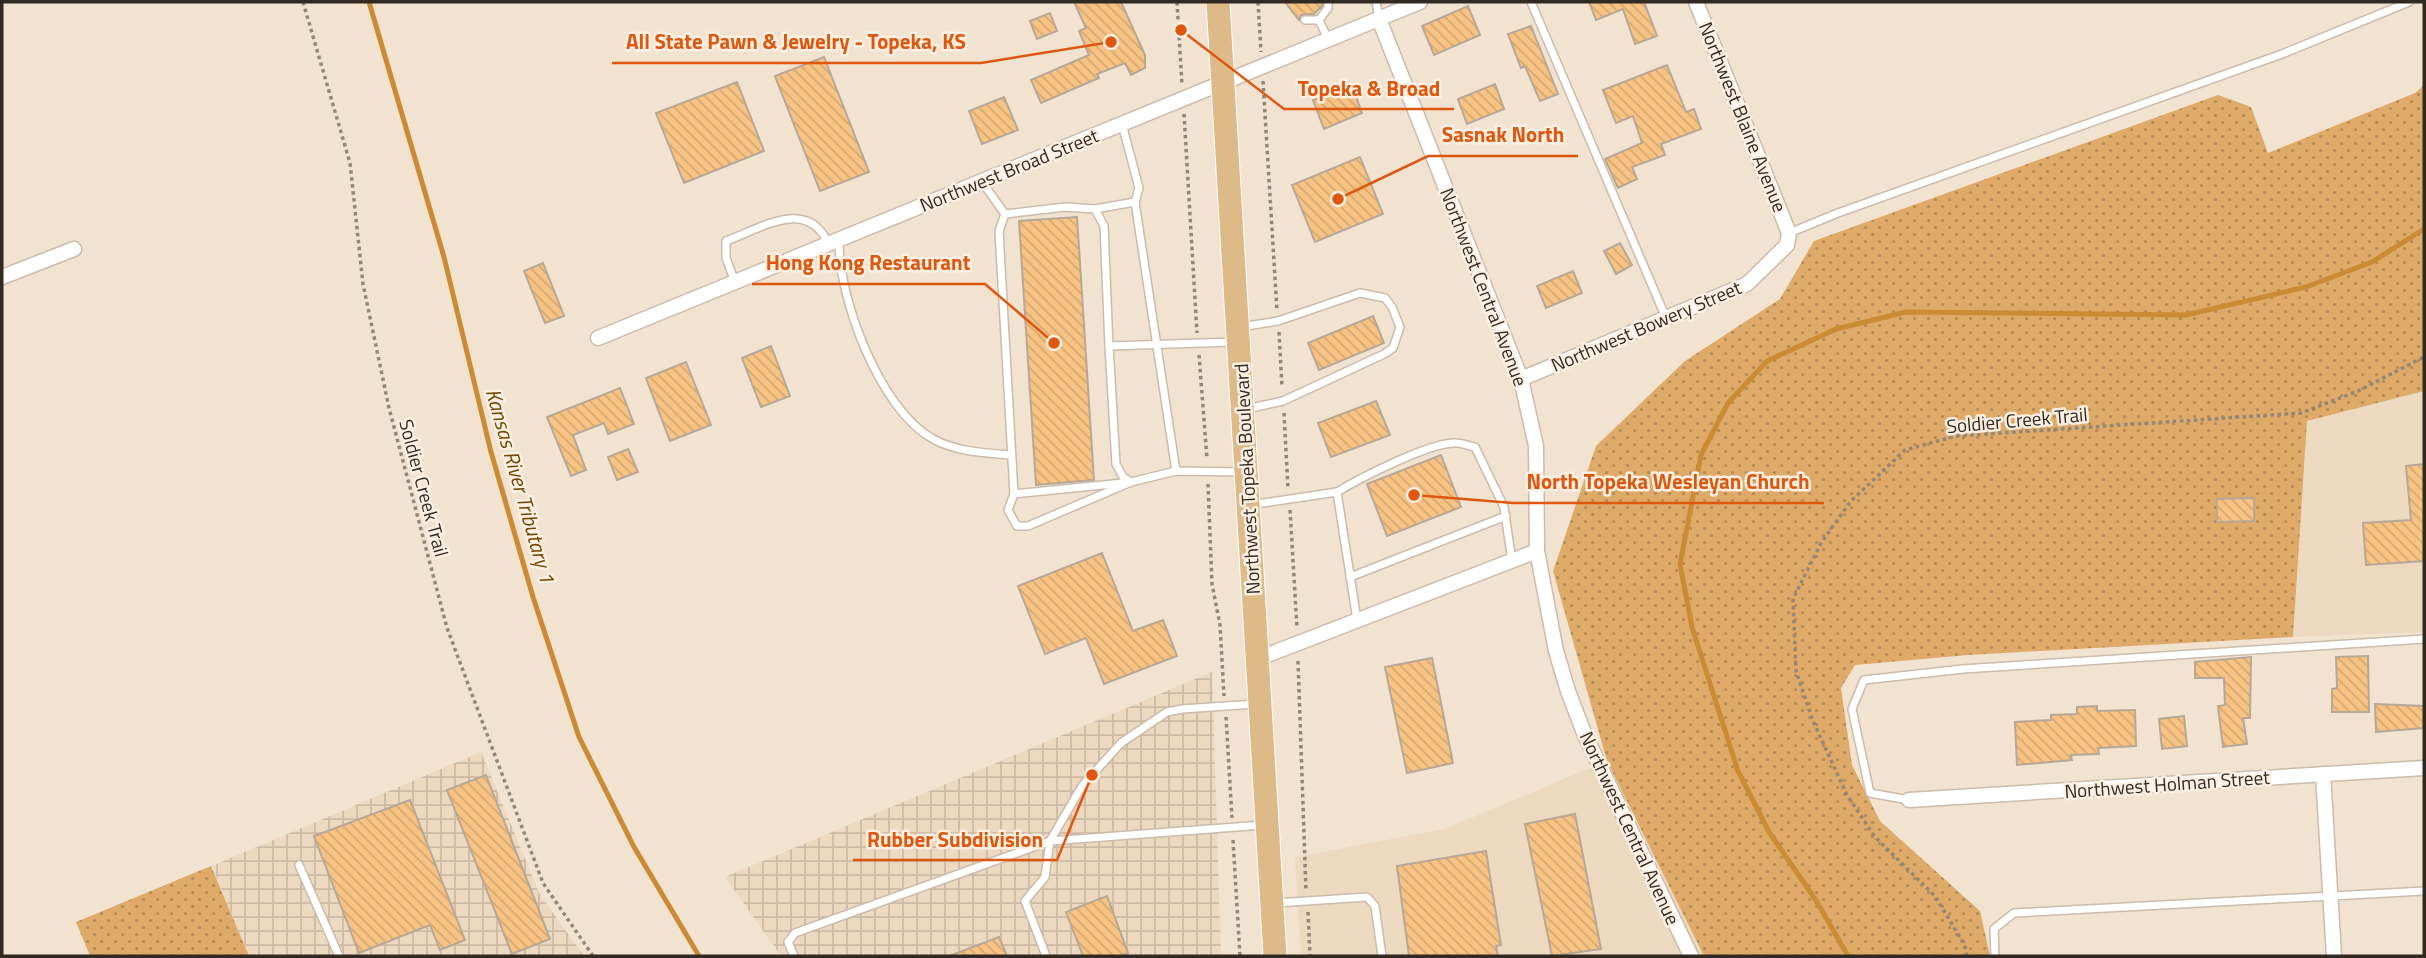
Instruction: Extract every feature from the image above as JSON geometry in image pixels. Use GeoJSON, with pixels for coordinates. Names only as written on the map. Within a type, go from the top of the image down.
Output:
{"type":"FeatureCollection","features":[{"type":"Feature","properties":{"kind":"main road","name":"Northwest Topeka Boulevard"},"geometry":{"type":"LineString","coordinates":[[1218,2],[1275,956]]}},
{"type":"Feature","properties":{"kind":"street","name":"Northwest Broad Street"},"geometry":{"type":"LineString","coordinates":[[598,338],[1420,2]]}},
{"type":"Feature","properties":{"kind":"street","name":"Northwest Blaine Avenue"},"geometry":{"type":"LineString","coordinates":[[1696,2],[1789,233]]}},
{"type":"Feature","properties":{"kind":"street","name":"Northwest Central Avenue"},"geometry":{"type":"LineString","coordinates":[[1379,19],[1521,379],[1536,446],[1537,551],[1556,651],[1568,691],[1584,733],[1689,955]]}},
{"type":"Feature","properties":{"kind":"street","name":"Northwest Bowery Street"},"geometry":{"type":"LineString","coordinates":[[1521,379],[1747,284],[1787,245],[1789,233]]}},
{"type":"Feature","properties":{"kind":"street"},"geometry":{"type":"LineString","coordinates":[[2,277],[74,249]]}},
{"type":"Feature","properties":{"kind":"street"},"geometry":{"type":"LineString","coordinates":[[1257,659],[1537,551]]}},
{"type":"Feature","properties":{"kind":"street","name":"Northwest Holman Street"},"geometry":{"type":"LineString","coordinates":[[1909,800],[2424,768]]}},
{"type":"Feature","properties":{"kind":"street"},"geometry":{"type":"LineString","coordinates":[[2323,774],[2334,956]]}},
{"type":"Feature","properties":{"kind":"lane"},"geometry":{"type":"LineString","coordinates":[[1305,20],[1317,17],[1328,8],[1328,2]]}},
{"type":"Feature","properties":{"kind":"lane"},"geometry":{"type":"LineString","coordinates":[[1376,2],[1379,19]]}},
{"type":"Feature","properties":{"kind":"lane"},"geometry":{"type":"LineString","coordinates":[[1531,2],[1572,104],[1666,318]]}},
{"type":"Feature","properties":{"kind":"lane"},"geometry":{"type":"LineString","coordinates":[[1789,233],[1851,208],[2283,54],[2409,2]]}},
{"type":"Feature","properties":{"kind":"lane"},"geometry":{"type":"LineString","coordinates":[[1317,17],[1328,39]]}},
{"type":"Feature","properties":{"kind":"lane"},"geometry":{"type":"LineString","coordinates":[[1122,124],[1139,188],[1135,202],[1176,471]]}},
{"type":"Feature","properties":{"kind":"lane"},"geometry":{"type":"LineString","coordinates":[[982,181],[1004,214]]}},
{"type":"Feature","properties":{"kind":"lane"},"geometry":{"type":"LineString","coordinates":[[1004,214],[1065,206],[1095,209],[1135,202]]}},
{"type":"Feature","properties":{"kind":"lane"},"geometry":{"type":"LineString","coordinates":[[1095,209],[1104,226],[1116,464],[1124,477],[1131,482]]}},
{"type":"Feature","properties":{"kind":"lane"},"geometry":{"type":"LineString","coordinates":[[1004,214],[999,230],[1014,494],[1008,510],[1011,518],[1017,526],[1028,526],[1131,482]]}},
{"type":"Feature","properties":{"kind":"lane"},"geometry":{"type":"LineString","coordinates":[[735,282],[726,258],[726,241],[788,218],[806,218],[834,242],[857,325],[877,371],[903,411],[931,438],[949,446],[1012,455]]}},
{"type":"Feature","properties":{"kind":"lane"},"geometry":{"type":"LineString","coordinates":[[1109,346],[1238,335],[1342,297],[1374,294],[1385,298],[1392,307],[1400,327],[1393,348],[1384,355],[1283,401],[1243,410]]}},
{"type":"Feature","properties":{"kind":"lane"},"geometry":{"type":"LineString","coordinates":[[1248,505],[1336,492],[1368,476],[1454,443],[1475,447],[1491,476],[1506,516],[1512,561]]}},
{"type":"Feature","properties":{"kind":"lane"},"geometry":{"type":"LineString","coordinates":[[1014,494],[1131,482],[1176,471],[1246,472]]}},
{"type":"Feature","properties":{"kind":"lane"},"geometry":{"type":"LineString","coordinates":[[1336,492],[1357,620]]}},
{"type":"Feature","properties":{"kind":"lane"},"geometry":{"type":"LineString","coordinates":[[1350,577],[1506,516]]}},
{"type":"Feature","properties":{"kind":"lane"},"geometry":{"type":"LineString","coordinates":[[1909,800],[1870,793],[1852,709],[1864,680],[1963,669],[2424,639]]}},
{"type":"Feature","properties":{"kind":"lane"},"geometry":{"type":"LineString","coordinates":[[1046,956],[1025,901],[1045,877],[1050,841],[1082,786],[1121,743],[1149,722],[1182,709],[1260,704]]}},
{"type":"Feature","properties":{"kind":"lane"},"geometry":{"type":"LineString","coordinates":[[794,956],[788,942],[795,933],[1050,841],[1267,825]]}},
{"type":"Feature","properties":{"kind":"lane"},"geometry":{"type":"LineString","coordinates":[[299,865],[339,956]]}},
{"type":"Feature","properties":{"kind":"lane"},"geometry":{"type":"LineString","coordinates":[[1995,956],[1994,929],[2014,913],[2424,891]]}},
{"type":"Feature","properties":{"kind":"lane"},"geometry":{"type":"LineString","coordinates":[[1272,903],[1367,897],[1375,906],[1382,956]]}},
{"type":"Feature","properties":{"kind":"path","name":"Soldier Creek Trail"},"geometry":{"type":"LineString","coordinates":[[303,2],[350,163],[363,284],[386,396],[447,628],[543,883],[593,956]]}},
{"type":"Feature","properties":{"kind":"path"},"geometry":{"type":"LineString","coordinates":[[1258,2],[1298,643],[1310,956]]}},
{"type":"Feature","properties":{"kind":"path","name":"Soldier Creek Trail"},"geometry":{"type":"LineString","coordinates":[[1967,956],[1964,944],[1935,896],[1875,836],[1847,795],[1813,721],[1796,671],[1793,599],[1821,542],[1851,501],[1905,450],[1956,436],[2301,413],[2358,391],[2424,357]]}},
{"type":"Feature","properties":{"kind":"shaded area"},"geometry":{"type":"Polygon","coordinates":[[[2424,85],[2424,391],[2307,421],[2293,637],[1968,655],[1855,665],[1841,688],[1852,765],[1880,821],[1980,911],[1990,956],[1704,956],[1607,761],[1553,571],[1596,446],[1685,361],[1780,299],[1814,241],[2218,95],[2251,107],[2268,153],[2415,93],[2424,85]]]}},
{"type":"Feature","properties":{"kind":"shaded area"},"geometry":{"type":"Polygon","coordinates":[[[2424,391],[2424,632],[2293,637],[2307,421],[2424,391]]]}},
{"type":"Feature","properties":{"kind":"shaded area"},"geometry":{"type":"Polygon","coordinates":[[[1212,672],[1221,956],[781,956],[725,877],[1212,672]]]}},
{"type":"Feature","properties":{"kind":"shaded area"},"geometry":{"type":"Polygon","coordinates":[[[481,752],[540,895],[584,956],[249,956],[212,866],[481,752]]]}},
{"type":"Feature","properties":{"kind":"shaded area"},"geometry":{"type":"Polygon","coordinates":[[[1607,761],[1704,956],[1301,956],[1295,857],[1445,829],[1607,761]]]}},
{"type":"Feature","properties":{"kind":"shaded area"},"geometry":{"type":"Polygon","coordinates":[[[211,866],[249,956],[90,956],[76,922],[211,866]]]}},
{"type":"Feature","properties":{"kind":"building"},"geometry":{"type":"Polygon","coordinates":[[[1074,2],[1121,2],[1145,55],[1145,68],[1131,75],[1125,63],[1097,74],[1099,78],[1041,103],[1031,80],[1089,55],[1079,31],[1086,28],[1074,2]]]}},
{"type":"Feature","properties":{"kind":"building"},"geometry":{"type":"Polygon","coordinates":[[[1285,2],[1322,2],[1322,6],[1314,14],[1301,15],[1299,20],[1285,2]]]}},
{"type":"Feature","properties":{"kind":"building"},"geometry":{"type":"Polygon","coordinates":[[[1589,2],[1644,2],[1657,36],[1635,44],[1623,9],[1596,20],[1589,2]]]}},
{"type":"Feature","properties":{"kind":"building"},"geometry":{"type":"Polygon","coordinates":[[[1468,6],[1480,35],[1434,55],[1422,26],[1468,6]]]}},
{"type":"Feature","properties":{"kind":"building"},"geometry":{"type":"Polygon","coordinates":[[[1050,13],[1057,31],[1037,39],[1030,21],[1050,13]]]}},
{"type":"Feature","properties":{"kind":"building"},"geometry":{"type":"Polygon","coordinates":[[[1531,26],[1558,94],[1540,101],[1525,66],[1521,68],[1508,34],[1531,26]]]}},
{"type":"Feature","properties":{"kind":"building"},"geometry":{"type":"Polygon","coordinates":[[[824,57],[869,172],[820,191],[775,76],[824,57]]]}},
{"type":"Feature","properties":{"kind":"building"},"geometry":{"type":"Polygon","coordinates":[[[1667,65],[1686,112],[1694,109],[1701,129],[1661,144],[1665,155],[1632,167],[1637,179],[1618,188],[1605,159],[1642,143],[1633,116],[1616,123],[1603,90],[1667,65]]]}},
{"type":"Feature","properties":{"kind":"building"},"geometry":{"type":"Polygon","coordinates":[[[737,82],[764,151],[684,183],[656,113],[737,82]]]}},
{"type":"Feature","properties":{"kind":"building"},"geometry":{"type":"Polygon","coordinates":[[[1495,84],[1504,109],[1467,124],[1458,99],[1495,84]]]}},
{"type":"Feature","properties":{"kind":"building"},"geometry":{"type":"Polygon","coordinates":[[[1352,86],[1362,113],[1324,129],[1313,100],[1352,86]]]}},
{"type":"Feature","properties":{"kind":"building"},"geometry":{"type":"Polygon","coordinates":[[[1004,97],[1018,130],[982,144],[969,111],[1004,97]]]}},
{"type":"Feature","properties":{"kind":"building"},"geometry":{"type":"Polygon","coordinates":[[[1360,157],[1383,214],[1315,242],[1292,185],[1360,157]]]}},
{"type":"Feature","properties":{"kind":"building"},"geometry":{"type":"Polygon","coordinates":[[[1077,217],[1094,480],[1036,485],[1019,221],[1077,217]]]}},
{"type":"Feature","properties":{"kind":"building"},"geometry":{"type":"Polygon","coordinates":[[[1620,243],[1632,265],[1616,274],[1604,251],[1620,243]]]}},
{"type":"Feature","properties":{"kind":"building"},"geometry":{"type":"Polygon","coordinates":[[[543,263],[564,316],[545,323],[524,271],[543,263]]]}},
{"type":"Feature","properties":{"kind":"building"},"geometry":{"type":"Polygon","coordinates":[[[1573,271],[1582,293],[1546,308],[1537,286],[1573,271]]]}},
{"type":"Feature","properties":{"kind":"building"},"geometry":{"type":"Polygon","coordinates":[[[1373,316],[1384,343],[1319,370],[1308,343],[1373,316]]]}},
{"type":"Feature","properties":{"kind":"building"},"geometry":{"type":"Polygon","coordinates":[[[771,346],[790,396],[761,407],[742,358],[771,346]]]}},
{"type":"Feature","properties":{"kind":"building"},"geometry":{"type":"Polygon","coordinates":[[[686,362],[711,425],[670,441],[646,378],[686,362]]]}},
{"type":"Feature","properties":{"kind":"building"},"geometry":{"type":"Polygon","coordinates":[[[620,388],[634,424],[608,434],[604,423],[573,435],[586,470],[571,476],[547,417],[620,388]]]}},
{"type":"Feature","properties":{"kind":"building"},"geometry":{"type":"Polygon","coordinates":[[[1376,401],[1390,435],[1331,457],[1318,423],[1376,401]]]}},
{"type":"Feature","properties":{"kind":"building"},"geometry":{"type":"Polygon","coordinates":[[[628,449],[638,472],[617,480],[608,457],[628,449]]]}},
{"type":"Feature","properties":{"kind":"building"},"geometry":{"type":"Polygon","coordinates":[[[1441,455],[1461,507],[1387,536],[1367,484],[1441,455]]]}},
{"type":"Feature","properties":{"kind":"building"},"geometry":{"type":"Polygon","coordinates":[[[2424,464],[2424,561],[2366,565],[2363,523],[2411,520],[2406,466],[2424,464]]]}},
{"type":"Feature","properties":{"kind":"building"},"geometry":{"type":"Polygon","coordinates":[[[2254,498],[2254,521],[2217,522],[2217,499],[2254,498]]]}},
{"type":"Feature","properties":{"kind":"building"},"geometry":{"type":"Polygon","coordinates":[[[1102,553],[1133,631],[1163,620],[1177,656],[1104,684],[1086,638],[1045,654],[1018,586],[1102,553]]]}},
{"type":"Feature","properties":{"kind":"building"},"geometry":{"type":"Polygon","coordinates":[[[2368,656],[2369,712],[2332,712],[2332,689],[2337,688],[2336,657],[2368,656]]]}},
{"type":"Feature","properties":{"kind":"building"},"geometry":{"type":"Polygon","coordinates":[[[2251,657],[2250,718],[2243,718],[2247,744],[2223,747],[2218,706],[2225,705],[2224,678],[2195,678],[2195,662],[2251,657]]]}},
{"type":"Feature","properties":{"kind":"building"},"geometry":{"type":"Polygon","coordinates":[[[1432,658],[1453,763],[1407,773],[1385,667],[1432,658]]]}},
{"type":"Feature","properties":{"kind":"building"},"geometry":{"type":"Polygon","coordinates":[[[2375,704],[2424,706],[2424,728],[2376,732],[2375,704]]]}},
{"type":"Feature","properties":{"kind":"building"},"geometry":{"type":"Polygon","coordinates":[[[2097,706],[2097,711],[2135,710],[2136,746],[2098,748],[2099,754],[2071,755],[2072,760],[2017,765],[2015,722],[2051,720],[2051,715],[2077,714],[2077,707],[2097,706]]]}},
{"type":"Feature","properties":{"kind":"building"},"geometry":{"type":"Polygon","coordinates":[[[2184,716],[2187,746],[2162,749],[2159,719],[2184,716]]]}},
{"type":"Feature","properties":{"kind":"building"},"geometry":{"type":"Polygon","coordinates":[[[486,775],[550,939],[512,954],[447,790],[486,775]]]}},
{"type":"Feature","properties":{"kind":"building"},"geometry":{"type":"Polygon","coordinates":[[[410,800],[465,940],[440,950],[430,925],[359,953],[314,836],[410,800]]]}},
{"type":"Feature","properties":{"kind":"building"},"geometry":{"type":"Polygon","coordinates":[[[1575,814],[1601,949],[1552,956],[1525,824],[1575,814]]]}},
{"type":"Feature","properties":{"kind":"building"},"geometry":{"type":"Polygon","coordinates":[[[1486,851],[1501,945],[1496,946],[1498,956],[1409,956],[1397,866],[1486,851]]]}},
{"type":"Feature","properties":{"kind":"building"},"geometry":{"type":"Polygon","coordinates":[[[1107,896],[1128,953],[1120,956],[1083,956],[1066,912],[1107,896]]]}},
{"type":"Feature","properties":{"kind":"building"},"geometry":{"type":"Polygon","coordinates":[[[999,937],[1007,956],[952,956],[952,955],[999,937]]]}},
{"type":"Feature","properties":{"kind":"waterway","name":"Kansas River Tributary 1"},"geometry":{"type":"LineString","coordinates":[[369,2],[444,257],[491,452],[533,597],[579,737],[634,847],[699,956]]}},
{"type":"Feature","properties":{"kind":"waterway"},"geometry":{"type":"LineString","coordinates":[[1848,956],[1817,902],[1769,832],[1738,771],[1692,627],[1680,564],[1701,455],[1728,403],[1767,361],[1836,329],[1906,312],[2186,315],[2306,287],[2372,262],[2424,229]]}},
{"type":"Feature","properties":{"kind":"place","name":"Topeka & Broad"},"geometry":{"type":"Point","coordinates":[1181,30]}},
{"type":"Feature","properties":{"kind":"place","name":"All State Pawn & Jewelry - Topeka, KS"},"geometry":{"type":"Point","coordinates":[1111,42]}},
{"type":"Feature","properties":{"kind":"place","name":"Sasnak North"},"geometry":{"type":"Point","coordinates":[1338,199]}},
{"type":"Feature","properties":{"kind":"place","name":"Hong Kong Restaurant"},"geometry":{"type":"Point","coordinates":[1054,343]}},
{"type":"Feature","properties":{"kind":"place","name":"North Topeka Wesleyan Church"},"geometry":{"type":"Point","coordinates":[1414,495]}},
{"type":"Feature","properties":{"kind":"place","name":"Rubber Subdivision"},"geometry":{"type":"Point","coordinates":[1092,775]}}]}
